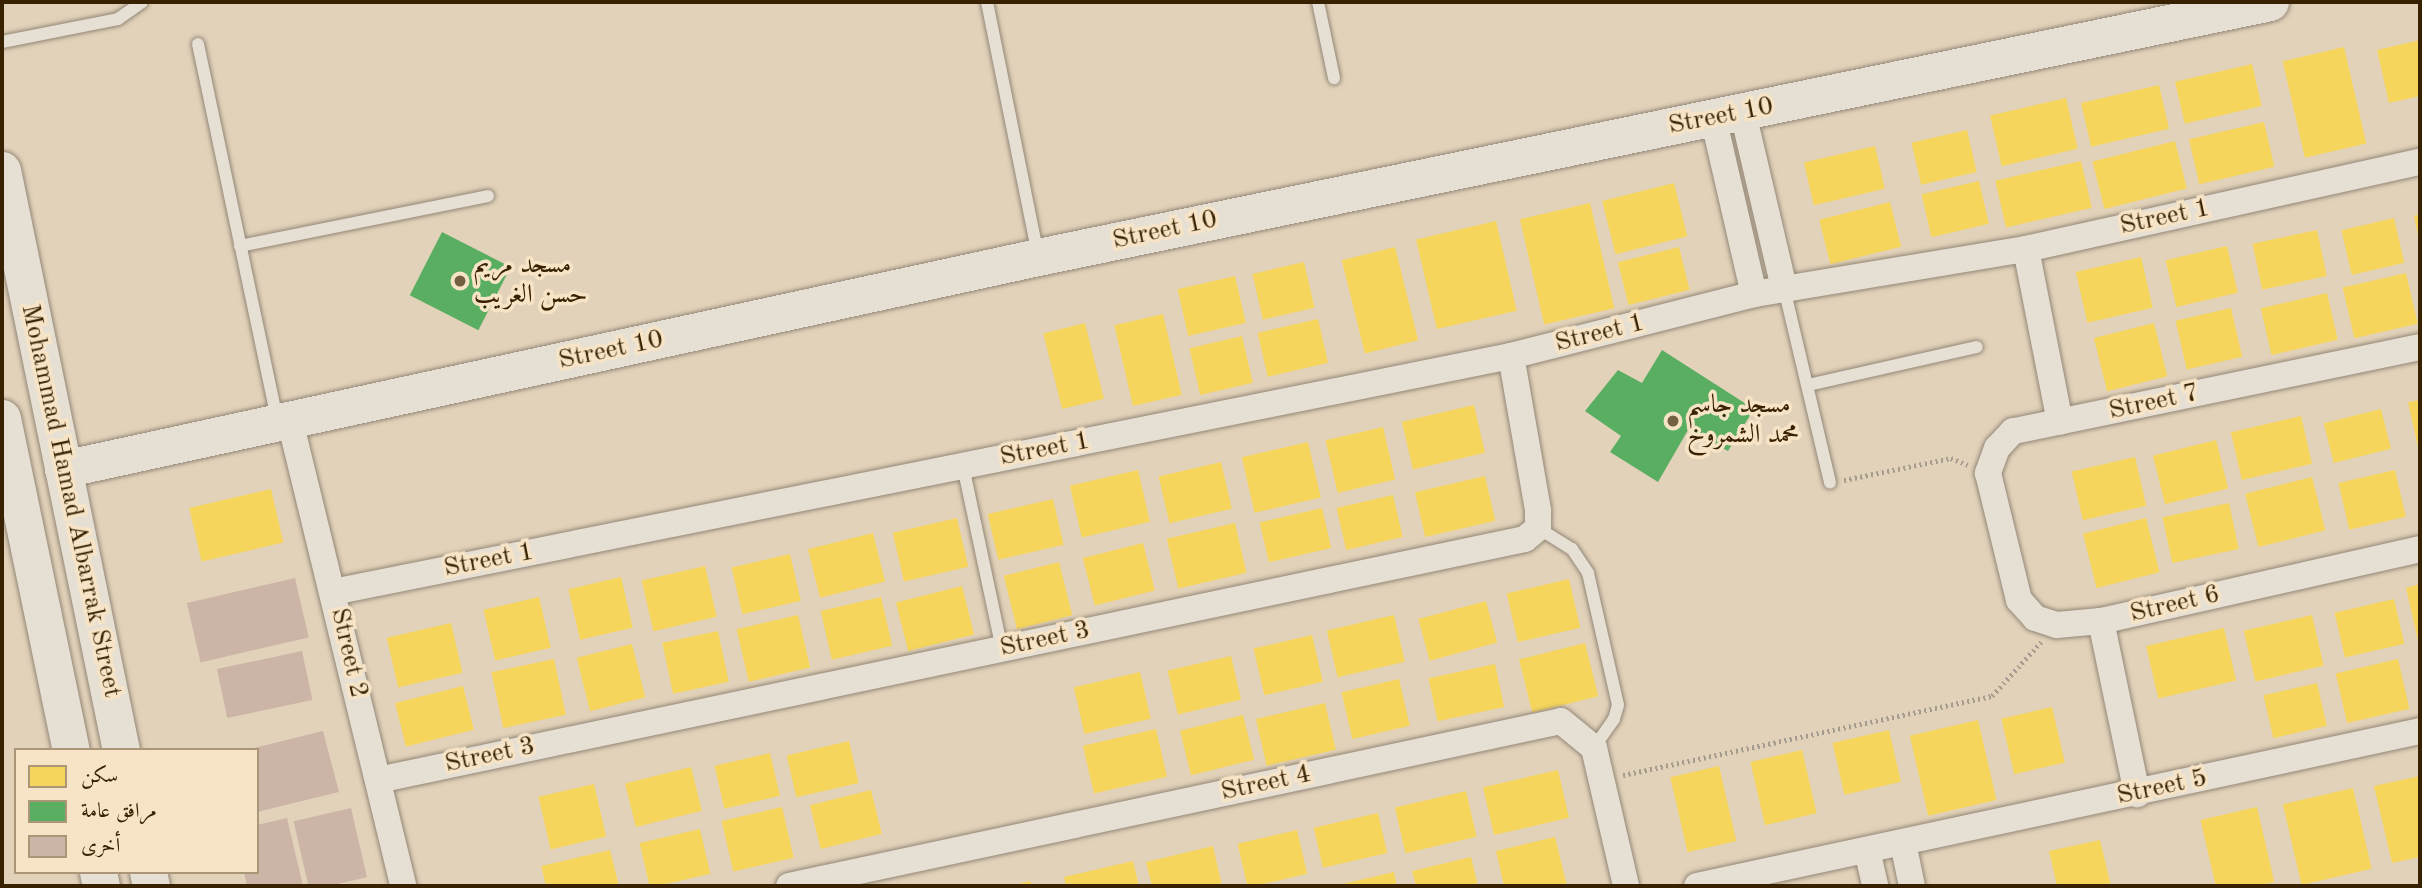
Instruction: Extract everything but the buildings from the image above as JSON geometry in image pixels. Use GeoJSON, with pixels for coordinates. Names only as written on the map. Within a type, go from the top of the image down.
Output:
{"type":"FeatureCollection","features":[{"type":"Feature","properties":{"kind":"street","name":"Street 10"},"geometry":{"type":"LineString","coordinates":[[63,469],[1038,257],[2270,2]]}},
{"type":"Feature","properties":{"kind":"street"},"geometry":{"type":"LineString","coordinates":[[1728,115],[1784,288]]}},
{"type":"Feature","properties":{"kind":"street"},"geometry":{"type":"LineString","coordinates":[[1728,115],[1754,294]]}},
{"type":"Feature","properties":{"kind":"street","name":"Street 1"},"geometry":{"type":"LineString","coordinates":[[333,592],[1511,356],[1754,294],[2026,249],[2420,162]]}},
{"type":"Feature","properties":{"kind":"street","name":"Mohammad Hamad Albarrak Street"},"geometry":{"type":"LineString","coordinates":[[2,170],[121,748]]}},
{"type":"Feature","properties":{"kind":"street"},"geometry":{"type":"LineString","coordinates":[[2026,249],[2060,422]]}},
{"type":"Feature","properties":{"kind":"street","name":"Street 7"},"geometry":{"type":"LineString","coordinates":[[1988,473],[1997,448],[2013,431],[2420,347]]}},
{"type":"Feature","properties":{"kind":"street"},"geometry":{"type":"LineString","coordinates":[[1511,356],[1538,528]]}},
{"type":"Feature","properties":{"kind":"street","name":"Mohammad Hamad Albarrak Street"},"geometry":{"type":"LineString","coordinates":[[2,418],[71,748]]}},
{"type":"Feature","properties":{"kind":"street","name":"Street 2"},"geometry":{"type":"LineString","coordinates":[[284,422],[333,592],[402,886]]}},
{"type":"Feature","properties":{"kind":"street"},"geometry":{"type":"LineString","coordinates":[[1988,473],[2019,600],[2035,618],[2057,625],[2101,621]]}},
{"type":"Feature","properties":{"kind":"street","name":"Street 3"},"geometry":{"type":"LineString","coordinates":[[377,780],[1525,539],[1538,528]]}},
{"type":"Feature","properties":{"kind":"street","name":"Street 6"},"geometry":{"type":"LineString","coordinates":[[2137,793],[2101,621],[2420,550]]}},
{"type":"Feature","properties":{"kind":"street","name":"Street 4"},"geometry":{"type":"LineString","coordinates":[[789,886],[1561,720],[1594,748]]}},
{"type":"Feature","properties":{"kind":"street","name":"Street 5"},"geometry":{"type":"LineString","coordinates":[[1696,886],[2420,731]]}},
{"type":"Feature","properties":{"kind":"street"},"geometry":{"type":"LineString","coordinates":[[1594,748],[1626,886]]}},
{"type":"Feature","properties":{"kind":"street"},"geometry":{"type":"LineString","coordinates":[[1903,843],[1912,886]]}},
{"type":"Feature","properties":{"kind":"street"},"geometry":{"type":"LineString","coordinates":[[1867,850],[1875,886]]}},
{"type":"Feature","properties":{"kind":"lane"},"geometry":{"type":"LineString","coordinates":[[2,42],[118,19],[142,2]]}},
{"type":"Feature","properties":{"kind":"lane"},"geometry":{"type":"LineString","coordinates":[[987,2],[1038,257]]}},
{"type":"Feature","properties":{"kind":"lane"},"geometry":{"type":"LineString","coordinates":[[1318,2],[1334,78]]}},
{"type":"Feature","properties":{"kind":"lane"},"geometry":{"type":"LineString","coordinates":[[198,44],[240,246],[284,422]]}},
{"type":"Feature","properties":{"kind":"lane"},"geometry":{"type":"LineString","coordinates":[[240,246],[488,196]]}},
{"type":"Feature","properties":{"kind":"lane"},"geometry":{"type":"LineString","coordinates":[[1784,288],[1829,483]]}},
{"type":"Feature","properties":{"kind":"lane"},"geometry":{"type":"LineString","coordinates":[[1808,385],[1977,347]]}},
{"type":"Feature","properties":{"kind":"lane"},"geometry":{"type":"LineString","coordinates":[[963,466],[1002,649]]}},
{"type":"Feature","properties":{"kind":"lane"},"geometry":{"type":"LineString","coordinates":[[1538,528],[1572,549],[1588,573],[1618,705],[1614,719],[1594,748]]}},
{"type":"Feature","properties":{"kind":"path"},"geometry":{"type":"LineString","coordinates":[[1829,483],[1951,458],[1988,473]]}},
{"type":"Feature","properties":{"kind":"path"},"geometry":{"type":"LineString","coordinates":[[1602,779],[1992,696],[2057,625]]}},
{"type":"Feature","properties":{"kind":"place","name":"مسجد مريم حسن الغريب"},"geometry":{"type":"Point","coordinates":[460,281]}},
{"type":"Feature","properties":{"kind":"place","name":"مسجد جاسم محمد الشمروخ"},"geometry":{"type":"Point","coordinates":[1673,421]}}]}
